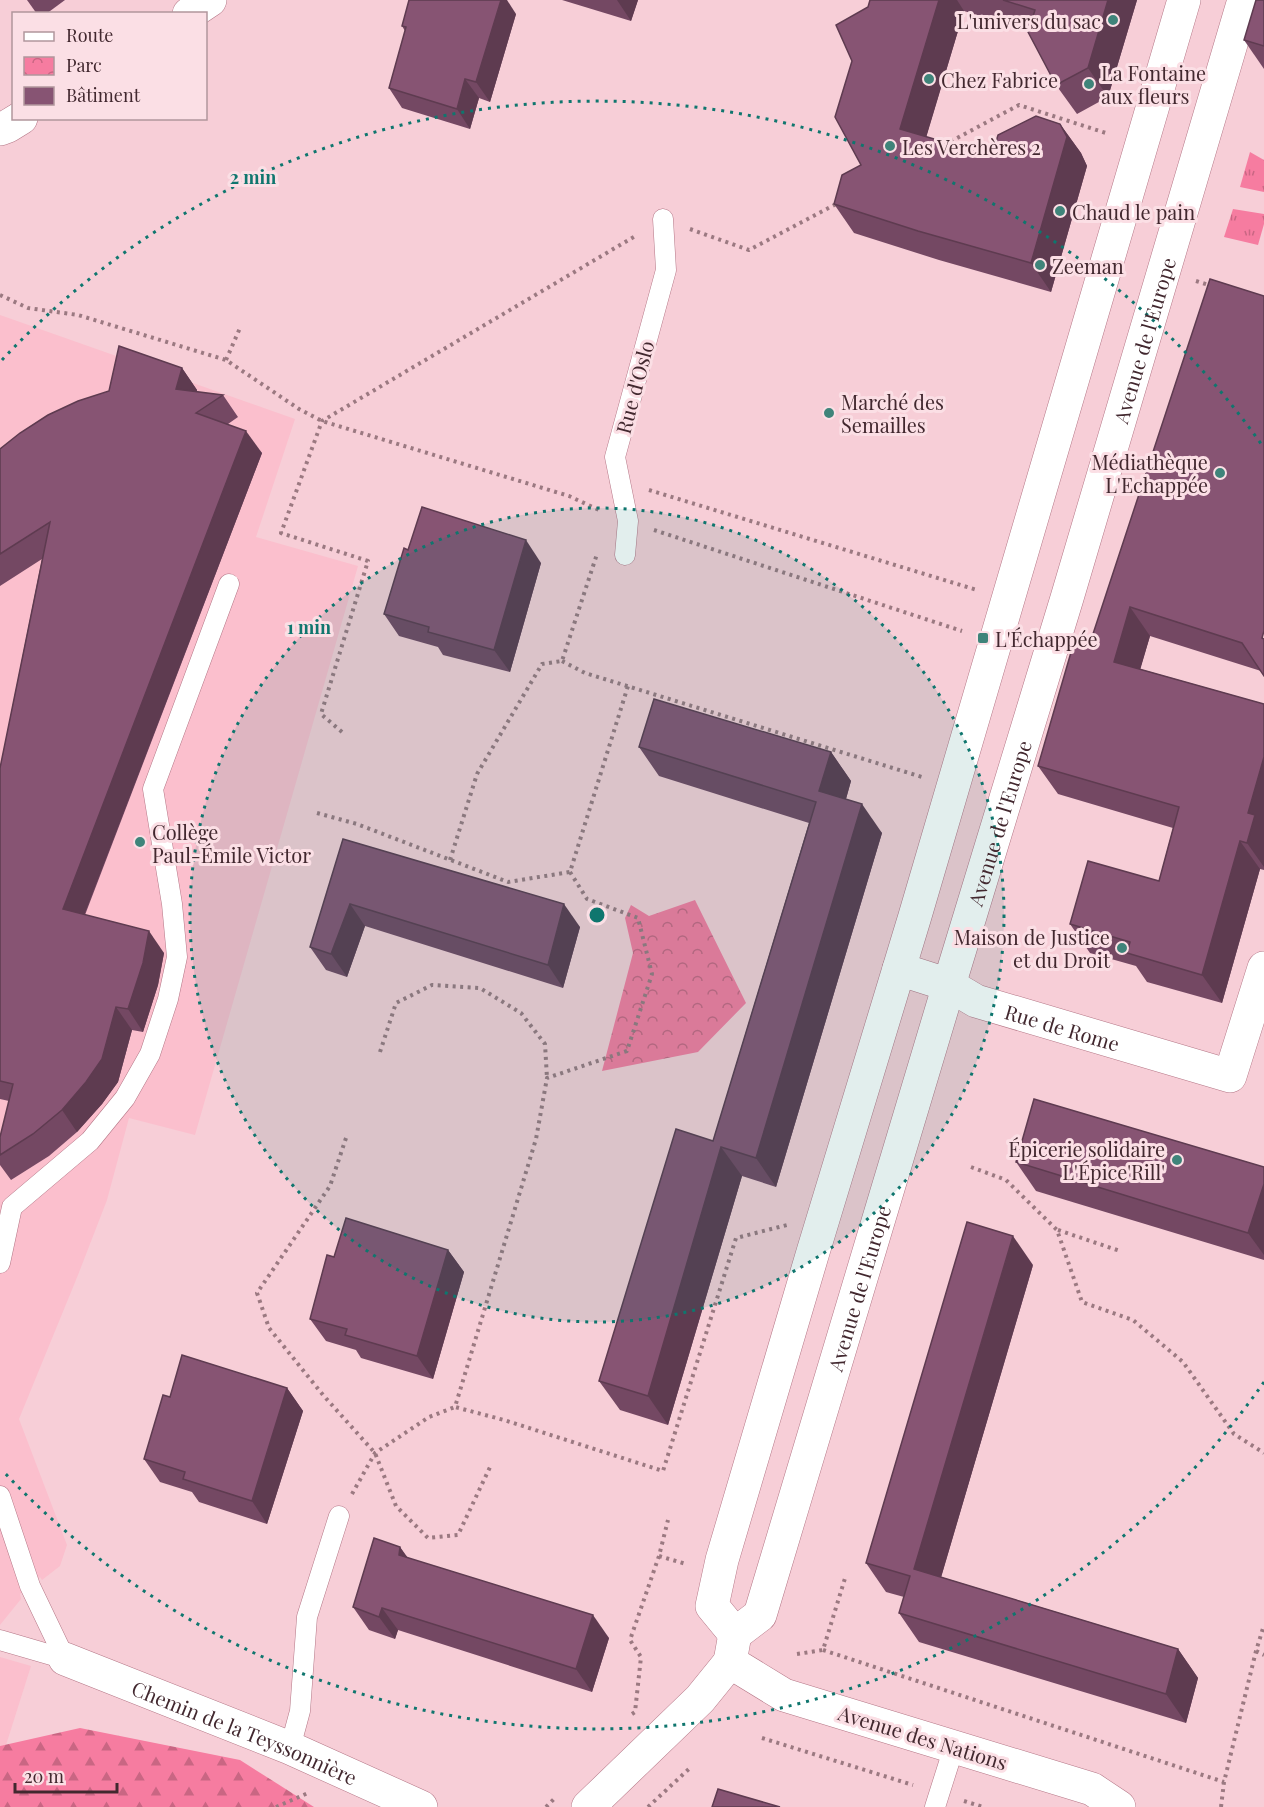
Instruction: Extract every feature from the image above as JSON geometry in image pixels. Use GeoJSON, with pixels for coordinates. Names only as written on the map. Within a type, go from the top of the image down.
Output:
{"type":"FeatureCollection","features":[{"type":"Feature","properties":{"kind":"street"},"geometry":{"type":"LineString","coordinates":[[192,12],[210,0]]}},
{"type":"Feature","properties":{"kind":"street"},"geometry":{"type":"LineString","coordinates":[[732,1648],[712,1606],[722,1560],[899,969],[1184,0]]}},
{"type":"Feature","properties":{"kind":"street","name":"Avenue de l'Europe"},"geometry":{"type":"LineString","coordinates":[[588,1807],[700,1699],[732,1648],[760,1615],[1070,587],[1244,0]]}},
{"type":"Feature","properties":{"kind":"street"},"geometry":{"type":"LineString","coordinates":[[0,129],[18,120]]}},
{"type":"Feature","properties":{"kind":"street","name":"Rue de Rome"},"geometry":{"type":"LineString","coordinates":[[899,969],[949,985],[976,1000],[1230,1076],[1264,968]]}},
{"type":"Feature","properties":{"kind":"street","name":"Avenue des Nations"},"geometry":{"type":"LineString","coordinates":[[732,1648],[784,1695],[1092,1789],[1119,1807]]}},
{"type":"Feature","properties":{"kind":"street","name":"Chemin de la Teyssonnière"},"geometry":{"type":"LineString","coordinates":[[66,1659],[290,1748],[421,1807]]}},
{"type":"Feature","properties":{"kind":"lane","name":"Rue d'Oslo"},"geometry":{"type":"LineString","coordinates":[[625,555],[628,521],[615,457],[666,270],[663,219]]}},
{"type":"Feature","properties":{"kind":"lane"},"geometry":{"type":"LineString","coordinates":[[0,1263],[12,1207],[90,1141],[125,1098],[150,1054],[168,999],[177,957],[172,904],[153,789],[229,585]]}},
{"type":"Feature","properties":{"kind":"lane"},"geometry":{"type":"LineString","coordinates":[[0,1496],[30,1586],[66,1659]]}},
{"type":"Feature","properties":{"kind":"lane"},"geometry":{"type":"LineString","coordinates":[[290,1748],[300,1711],[307,1617],[339,1516]]}},
{"type":"Feature","properties":{"kind":"lane"},"geometry":{"type":"LineString","coordinates":[[0,1640],[66,1659]]}},
{"type":"Feature","properties":{"kind":"lane"},"geometry":{"type":"LineString","coordinates":[[937,1800],[954,1747]]}},
{"type":"Feature","properties":{"kind":"path"},"geometry":{"type":"LineString","coordinates":[[940,148],[1019,105],[1109,134]]}},
{"type":"Feature","properties":{"kind":"path"},"geometry":{"type":"LineString","coordinates":[[342,732],[321,714],[368,561],[281,533],[322,421],[663,219],[748,250],[844,200]]}},
{"type":"Feature","properties":{"kind":"path"},"geometry":{"type":"LineString","coordinates":[[1189,280],[1221,288]]}},
{"type":"Feature","properties":{"kind":"path"},"geometry":{"type":"LineString","coordinates":[[0,295],[27,308],[78,315],[226,360],[299,409],[322,421],[569,496],[628,521],[962,631]]}},
{"type":"Feature","properties":{"kind":"path"},"geometry":{"type":"LineString","coordinates":[[226,360],[240,328]]}},
{"type":"Feature","properties":{"kind":"path"},"geometry":{"type":"LineString","coordinates":[[620,481],[985,593]]}},
{"type":"Feature","properties":{"kind":"path"},"geometry":{"type":"LineString","coordinates":[[562,661],[599,548]]}},
{"type":"Feature","properties":{"kind":"path"},"geometry":{"type":"LineString","coordinates":[[450,860],[477,774],[542,664],[562,661],[585,673],[923,777]]}},
{"type":"Feature","properties":{"kind":"path"},"geometry":{"type":"LineString","coordinates":[[547,1078],[627,1051],[652,974],[638,918],[587,899],[570,872],[628,686]]}},
{"type":"Feature","properties":{"kind":"path"},"geometry":{"type":"LineString","coordinates":[[317,813],[357,824],[508,882],[570,872]]}},
{"type":"Feature","properties":{"kind":"path"},"geometry":{"type":"LineString","coordinates":[[380,1052],[396,1003],[432,985],[480,988],[521,1013],[545,1044],[547,1078],[536,1139],[455,1407]]}},
{"type":"Feature","properties":{"kind":"path"},"geometry":{"type":"LineString","coordinates":[[346,1138],[330,1186],[257,1293],[269,1328],[323,1395],[375,1453],[396,1506],[428,1538],[458,1535],[491,1465]]}},
{"type":"Feature","properties":{"kind":"path"},"geometry":{"type":"LineString","coordinates":[[971,1167],[1006,1180],[1057,1230],[1120,1251]]}},
{"type":"Feature","properties":{"kind":"path"},"geometry":{"type":"LineString","coordinates":[[339,1516],[375,1453],[429,1417],[455,1407],[504,1420],[663,1471],[736,1238],[794,1224]]}},
{"type":"Feature","properties":{"kind":"path"},"geometry":{"type":"LineString","coordinates":[[1057,1230],[1082,1302],[1133,1320],[1175,1355],[1183,1362],[1234,1434],[1264,1454]]}},
{"type":"Feature","properties":{"kind":"path"},"geometry":{"type":"LineString","coordinates":[[635,1712],[641,1657],[630,1640],[659,1556],[668,1520]]}},
{"type":"Feature","properties":{"kind":"path"},"geometry":{"type":"LineString","coordinates":[[659,1556],[692,1566]]}},
{"type":"Feature","properties":{"kind":"path"},"geometry":{"type":"LineString","coordinates":[[823,1650],[846,1575]]}},
{"type":"Feature","properties":{"kind":"path"},"geometry":{"type":"LineString","coordinates":[[1221,1807],[1224,1782],[1264,1625]]}},
{"type":"Feature","properties":{"kind":"path"},"geometry":{"type":"LineString","coordinates":[[797,1654],[823,1650],[1224,1782]]}},
{"type":"Feature","properties":{"kind":"path"},"geometry":{"type":"LineString","coordinates":[[1256,1652],[1264,1654]]}},
{"type":"Feature","properties":{"kind":"path"},"geometry":{"type":"LineString","coordinates":[[762,1738],[937,1800],[983,1807]]}},
{"type":"Feature","properties":{"kind":"path"},"geometry":{"type":"LineString","coordinates":[[648,1807],[691,1767]]}},
{"type":"Feature","properties":{"kind":"shaded area","name":"Collège Paul-Émile Victor"},"geometry":{"type":"Polygon","coordinates":[[[0,315],[295,419],[256,537],[358,566],[195,1135],[129,1118],[107,1200],[19,1419],[67,1545],[60,1566],[42,1580],[40,1577],[20,1594],[21,1599],[0,1625],[0,315]]]}},
{"type":"Feature","properties":{"kind":"shaded area"},"geometry":{"type":"Polygon","coordinates":[[[0,1657],[31,1666],[6,1745],[0,1746],[0,1657]]]}},
{"type":"Feature","properties":{"kind":"green space"},"geometry":{"type":"Polygon","coordinates":[[[1250,152],[1264,160],[1264,192],[1240,187],[1250,152]]]}},
{"type":"Feature","properties":{"kind":"green space"},"geometry":{"type":"Polygon","coordinates":[[[1233,209],[1264,214],[1264,224],[1258,245],[1224,237],[1233,209]]]}},
{"type":"Feature","properties":{"kind":"green space"},"geometry":{"type":"Polygon","coordinates":[[[695,900],[746,1003],[698,1052],[602,1071],[633,953],[625,918],[631,905],[649,916],[695,900]]]}},
{"type":"Feature","properties":{"kind":"green space"},"geometry":{"type":"Polygon","coordinates":[[[80,1728],[240,1760],[314,1807],[0,1807],[0,1746],[80,1728]]]}},
{"type":"Feature","properties":{"kind":"building"},"geometry":{"type":"Polygon","coordinates":[[[409,0],[501,0],[476,82],[465,79],[457,109],[389,88],[406,27],[402,26],[409,0]]]}},
{"type":"Feature","properties":{"kind":"building"},"geometry":{"type":"Polygon","coordinates":[[[870,0],[939,0],[900,129],[992,156],[998,135],[1036,116],[1060,124],[1067,137],[1031,263],[834,204],[842,175],[861,165],[835,117],[852,61],[836,25],[868,7],[870,0]]]}},
{"type":"Feature","properties":{"kind":"building"},"geometry":{"type":"Polygon","coordinates":[[[1003,0],[1108,0],[1088,68],[1056,85],[1028,32],[1035,10],[1003,0]]]}},
{"type":"Feature","properties":{"kind":"building"},"geometry":{"type":"Polygon","coordinates":[[[1256,0],[1264,0],[1264,46],[1244,40],[1256,0]]]}},
{"type":"Feature","properties":{"kind":"building"},"geometry":{"type":"Polygon","coordinates":[[[1210,279],[1264,296],[1264,631],[1262,638],[1264,639],[1264,676],[1242,643],[1130,607],[1114,662],[1264,704],[1264,757],[1248,813],[1255,815],[1247,843],[1240,841],[1202,975],[1127,953],[1130,942],[1070,924],[1088,861],[1159,881],[1179,807],[1038,766],[1074,642],[1089,646],[1210,279]]]}},
{"type":"Feature","properties":{"kind":"building"},"geometry":{"type":"Polygon","coordinates":[[[119,346],[182,368],[176,389],[223,395],[196,413],[246,431],[63,909],[149,931],[143,963],[128,1009],[116,1007],[102,1059],[62,1110],[33,1134],[0,1155],[0,1137],[13,1084],[0,1081],[0,768],[50,522],[0,554],[0,449],[48,415],[78,401],[109,391],[119,346]]]}},
{"type":"Feature","properties":{"kind":"building"},"geometry":{"type":"Polygon","coordinates":[[[422,507],[526,540],[494,650],[428,632],[429,627],[384,614],[404,548],[408,550],[422,507]]]}},
{"type":"Feature","properties":{"kind":"building"},"geometry":{"type":"Polygon","coordinates":[[[654,699],[831,752],[819,791],[862,804],[756,1158],[721,1147],[648,1396],[599,1381],[676,1129],[713,1141],[816,802],[639,747],[654,699]]]}},
{"type":"Feature","properties":{"kind":"building"},"geometry":{"type":"Polygon","coordinates":[[[343,839],[564,904],[548,965],[350,904],[331,954],[310,947],[343,839]]]}},
{"type":"Feature","properties":{"kind":"building"},"geometry":{"type":"Polygon","coordinates":[[[1034,1099],[1264,1167],[1264,1184],[1248,1233],[1016,1162],[1034,1099]]]}},
{"type":"Feature","properties":{"kind":"building"},"geometry":{"type":"Polygon","coordinates":[[[346,1218],[448,1250],[417,1356],[345,1335],[347,1329],[310,1319],[327,1255],[334,1257],[346,1218]]]}},
{"type":"Feature","properties":{"kind":"building"},"geometry":{"type":"Polygon","coordinates":[[[967,1222],[1013,1236],[914,1569],[1178,1649],[1166,1694],[899,1613],[910,1576],[866,1563],[967,1222]]]}},
{"type":"Feature","properties":{"kind":"building"},"geometry":{"type":"Polygon","coordinates":[[[182,1355],[287,1388],[252,1501],[183,1479],[185,1472],[144,1459],[163,1395],[170,1397],[182,1355]]]}},
{"type":"Feature","properties":{"kind":"building"},"geometry":{"type":"Polygon","coordinates":[[[374,1538],[400,1547],[399,1555],[593,1615],[576,1669],[382,1608],[379,1617],[353,1607],[374,1538]]]}},
{"type":"Feature","properties":{"kind":"building"},"geometry":{"type":"Polygon","coordinates":[[[718,1789],[780,1807],[712,1807],[718,1789]]]}},
{"type":"Feature","properties":{"kind":"place","name":"L'univers du sac"},"geometry":{"type":"Point","coordinates":[1113,20]}},
{"type":"Feature","properties":{"kind":"place","name":"Chez Fabrice"},"geometry":{"type":"Point","coordinates":[929,79]}},
{"type":"Feature","properties":{"kind":"place","name":"La Fontaine aux fleurs"},"geometry":{"type":"Point","coordinates":[1089,84]}},
{"type":"Feature","properties":{"kind":"place","name":"Les Verchères 2"},"geometry":{"type":"Point","coordinates":[890,146]}},
{"type":"Feature","properties":{"kind":"place","name":"Chaud le pain"},"geometry":{"type":"Point","coordinates":[1060,211]}},
{"type":"Feature","properties":{"kind":"place","name":"Zeeman"},"geometry":{"type":"Point","coordinates":[1040,265]}},
{"type":"Feature","properties":{"kind":"place","name":"Marché des Semailles"},"geometry":{"type":"Point","coordinates":[829,413]}},
{"type":"Feature","properties":{"kind":"place","name":"Médiathèque L'Echappée"},"geometry":{"type":"Point","coordinates":[1220,473]}},
{"type":"Feature","properties":{"kind":"place","name":"L'Échappée"},"geometry":{"type":"Point","coordinates":[983,638]}},
{"type":"Feature","properties":{"kind":"place","name":"Collège Paul-Émile Victor"},"geometry":{"type":"Point","coordinates":[140,842]}},
{"type":"Feature","properties":{"kind":"place","name":"Maison de Justice et du Droit"},"geometry":{"type":"Point","coordinates":[1122,948]}},
{"type":"Feature","properties":{"kind":"place","name":"Épicerie solidaire L'Épice'Rill'"},"geometry":{"type":"Point","coordinates":[1177,1160]}}]}
